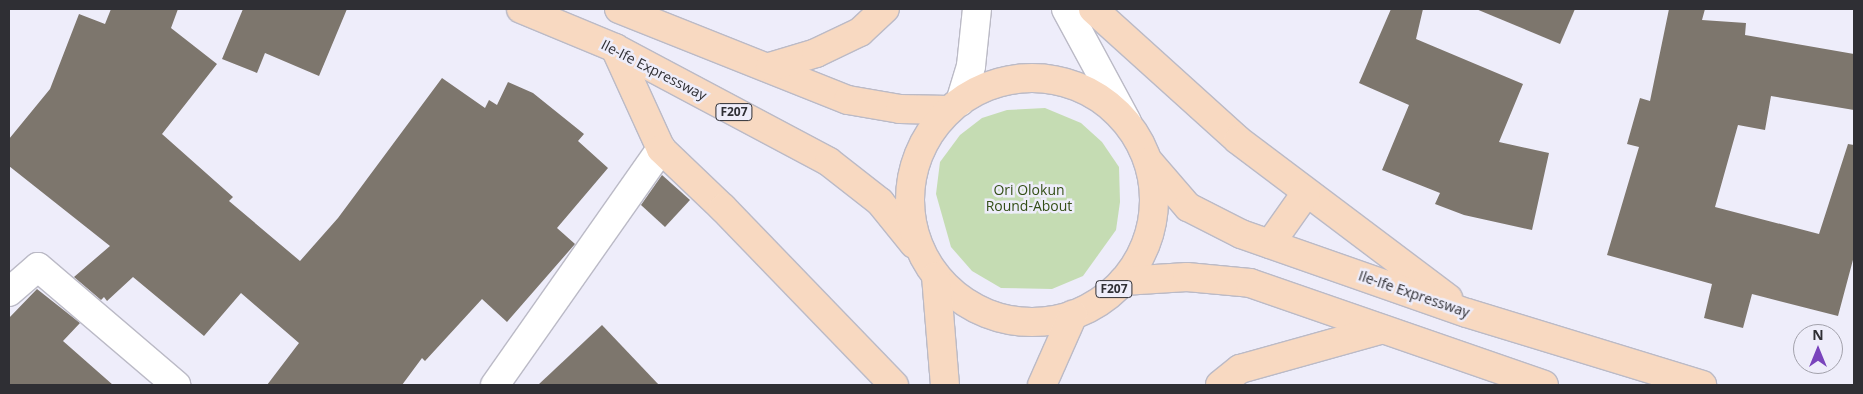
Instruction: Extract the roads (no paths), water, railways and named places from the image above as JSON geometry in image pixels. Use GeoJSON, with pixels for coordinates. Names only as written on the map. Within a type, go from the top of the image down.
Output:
{"type":"FeatureCollection","features":[{"type":"Feature","properties":{"kind":"main road","name":"Ile-Ife Expressway"},"geometry":{"type":"LineString","coordinates":[[520,9],[615,48],[828,162],[880,202],[921,252]]}},
{"type":"Feature","properties":{"kind":"main road"},"geometry":{"type":"LineString","coordinates":[[619,9],[770,67],[848,100],[900,109],[954,106]]}},
{"type":"Feature","properties":{"kind":"main road"},"geometry":{"type":"LineString","coordinates":[[770,67],[816,53],[860,32],[885,9]]}},
{"type":"Feature","properties":{"kind":"main road"},"geometry":{"type":"LineString","coordinates":[[1093,9],[1238,140],[1467,313]]}},
{"type":"Feature","properties":{"kind":"main road"},"geometry":{"type":"LineString","coordinates":[[615,48],[661,149],[723,208],[894,385]]}},
{"type":"Feature","properties":{"kind":"main road","name":"F207"},"geometry":{"type":"LineString","coordinates":[[1029,78],[1066,82],[1099,98],[1127,122],[1149,162],[1155,204],[1148,237],[1123,281],[1100,301],[1073,315],[1036,322],[998,317],[963,301],[936,276],[921,252],[910,215],[911,176],[925,140],[954,106],[992,84],[1029,78]]}},
{"type":"Feature","properties":{"kind":"main road","name":"Ile-Ife Expressway"},"geometry":{"type":"LineString","coordinates":[[1149,162],[1188,207],[1270,244],[1467,313],[1702,385]]}},
{"type":"Feature","properties":{"kind":"main road"},"geometry":{"type":"LineString","coordinates":[[1270,244],[1306,193]]}},
{"type":"Feature","properties":{"kind":"main road","name":"F207"},"geometry":{"type":"LineString","coordinates":[[936,276],[945,385]]}},
{"type":"Feature","properties":{"kind":"main road","name":"F207"},"geometry":{"type":"LineString","coordinates":[[1123,281],[1187,277],[1250,283],[1544,385]]}},
{"type":"Feature","properties":{"kind":"main road"},"geometry":{"type":"LineString","coordinates":[[1042,385],[1073,315]]}},
{"type":"Feature","properties":{"kind":"main road"},"geometry":{"type":"LineString","coordinates":[[1220,385],[1240,369],[1383,329]]}},
{"type":"Feature","properties":{"kind":"street"},"geometry":{"type":"LineString","coordinates":[[954,106],[971,66],[976,9]]}},
{"type":"Feature","properties":{"kind":"street"},"geometry":{"type":"LineString","coordinates":[[1066,9],[1127,122]]}},
{"type":"Feature","properties":{"kind":"street"},"geometry":{"type":"LineString","coordinates":[[495,385],[661,149]]}},
{"type":"Feature","properties":{"kind":"street"},"geometry":{"type":"LineString","coordinates":[[9,292],[38,267],[176,385]]}},
{"type":"Feature","properties":{"kind":"park label","name":"Ori Olokun Round-About"},"geometry":{"type":"Point","coordinates":[1029,198]}}]}
